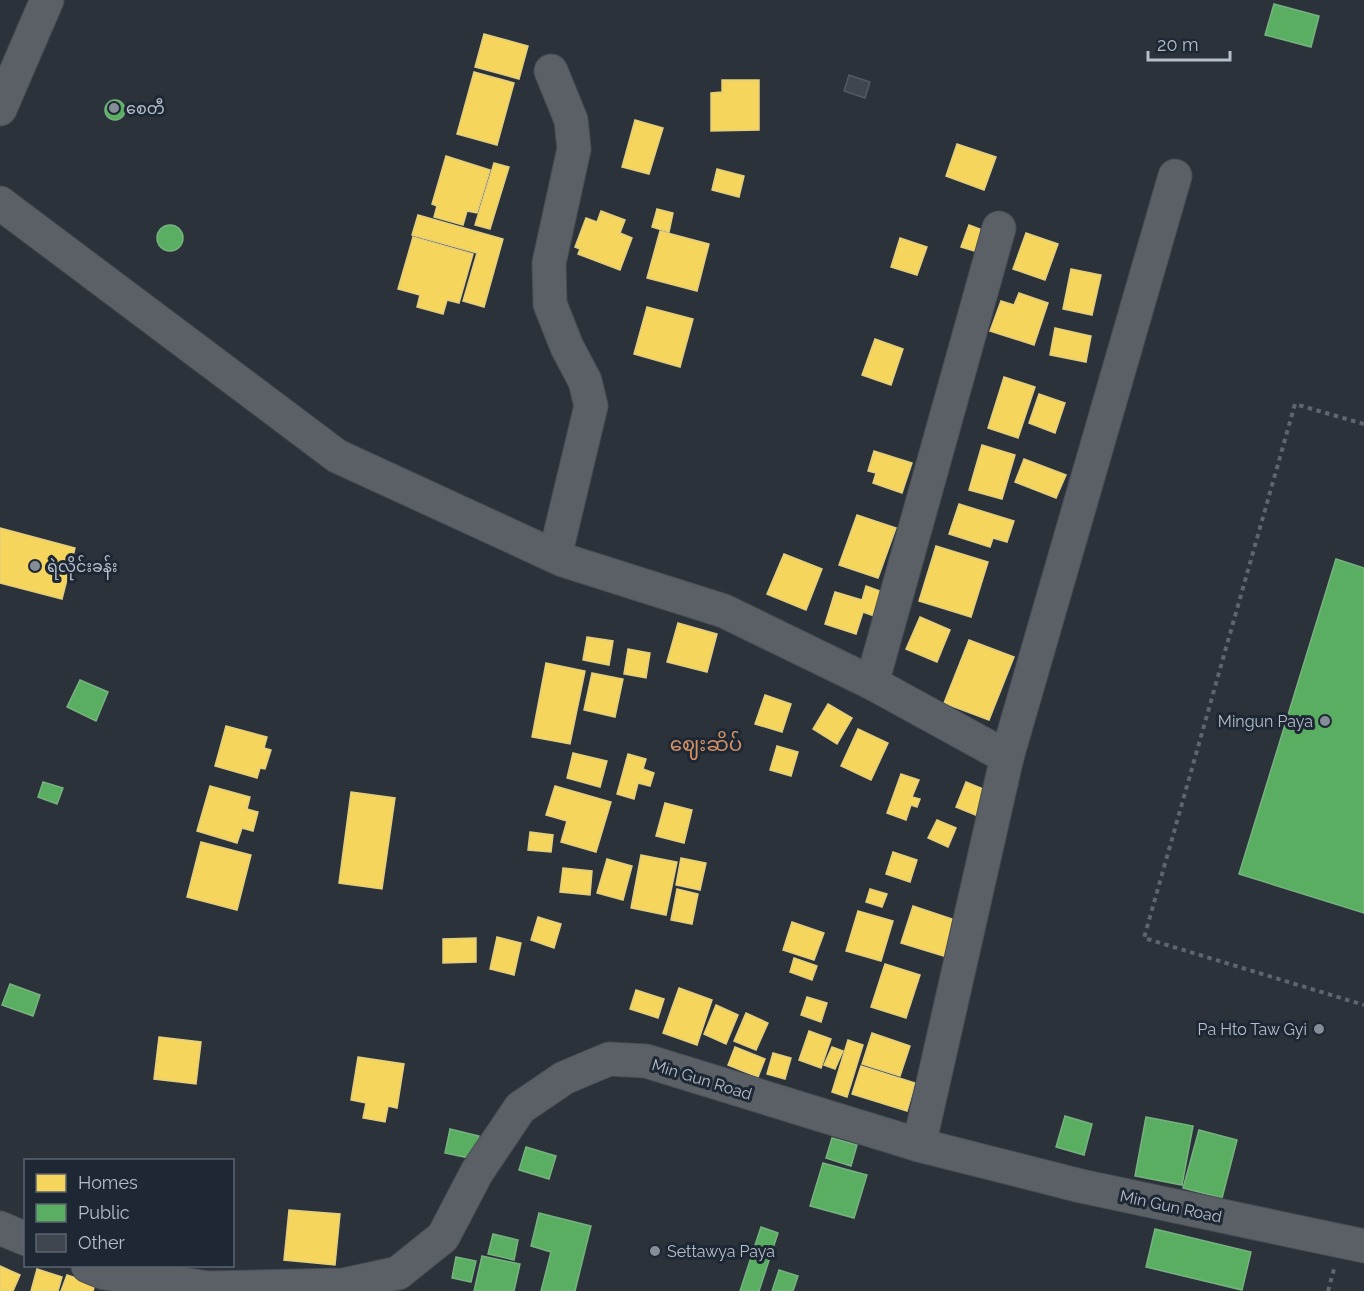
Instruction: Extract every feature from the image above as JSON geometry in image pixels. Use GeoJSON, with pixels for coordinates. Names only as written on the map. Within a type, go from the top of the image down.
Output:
{"type":"FeatureCollection","features":[{"type":"Feature","properties":{"kind":"street"},"geometry":{"type":"LineString","coordinates":[[0,109],[47,0]]}},
{"type":"Feature","properties":{"kind":"street"},"geometry":{"type":"LineString","coordinates":[[551,71],[571,120],[574,148],[549,263],[550,304],[567,347],[585,381],[591,406],[555,556]]}},
{"type":"Feature","properties":{"kind":"street"},"geometry":{"type":"LineString","coordinates":[[919,1145],[1007,757],[1175,176]]}},
{"type":"Feature","properties":{"kind":"street"},"geometry":{"type":"LineString","coordinates":[[0,203],[337,456],[555,556],[724,611],[872,683],[1007,757]]}},
{"type":"Feature","properties":{"kind":"street"},"geometry":{"type":"LineString","coordinates":[[872,683],[999,228]]}},
{"type":"Feature","properties":{"kind":"street","name":"Min Gun Road"},"geometry":{"type":"LineString","coordinates":[[90,1267],[105,1273],[209,1288],[343,1285],[398,1273],[442,1237],[477,1172],[520,1108],[564,1078],[609,1059],[646,1061],[919,1145],[1081,1186],[1364,1246]]}},
{"type":"Feature","properties":{"kind":"street"},"geometry":{"type":"LineString","coordinates":[[0,1228],[24,1238]]}},
{"type":"Feature","properties":{"kind":"path"},"geometry":{"type":"LineString","coordinates":[[1364,424],[1295,404],[1144,938],[1364,1005]]}},
{"type":"Feature","properties":{"kind":"building: Homes"},"geometry":{"type":"Polygon","coordinates":[[[484,34],[528,46],[519,79],[475,67],[484,34]]]}},
{"type":"Feature","properties":{"kind":"building: Homes"},"geometry":{"type":"Polygon","coordinates":[[[474,72],[514,83],[497,145],[457,134],[474,72]]]}},
{"type":"Feature","properties":{"kind":"building: Homes"},"geometry":{"type":"Polygon","coordinates":[[[722,80],[759,80],[759,130],[711,131],[711,93],[722,92],[722,80]]]}},
{"type":"Feature","properties":{"kind":"building: Homes"},"geometry":{"type":"Polygon","coordinates":[[[635,120],[663,128],[649,174],[622,167],[635,120]]]}},
{"type":"Feature","properties":{"kind":"building: Homes"},"geometry":{"type":"Polygon","coordinates":[[[957,144],[996,157],[984,190],[946,176],[957,144]]]}},
{"type":"Feature","properties":{"kind":"building: Homes"},"geometry":{"type":"Polygon","coordinates":[[[446,156],[490,170],[477,213],[467,211],[463,225],[434,217],[437,206],[432,204],[446,156]]]}},
{"type":"Feature","properties":{"kind":"building: Homes"},"geometry":{"type":"Polygon","coordinates":[[[494,163],[509,167],[490,229],[475,225],[494,163]]]}},
{"type":"Feature","properties":{"kind":"building: Homes"},"geometry":{"type":"Polygon","coordinates":[[[717,169],[744,176],[739,197],[712,190],[717,169]]]}},
{"type":"Feature","properties":{"kind":"building: Homes"},"geometry":{"type":"Polygon","coordinates":[[[657,209],[673,213],[669,232],[652,227],[657,209]]]}},
{"type":"Feature","properties":{"kind":"building: Homes"},"geometry":{"type":"Polygon","coordinates":[[[601,211],[625,220],[620,233],[632,238],[620,270],[578,254],[580,249],[575,247],[586,218],[597,222],[601,211]]]}},
{"type":"Feature","properties":{"kind":"building: Homes"},"geometry":{"type":"Polygon","coordinates":[[[418,215],[503,239],[484,307],[463,301],[477,253],[412,235],[418,215]]]}},
{"type":"Feature","properties":{"kind":"building: Homes"},"geometry":{"type":"Polygon","coordinates":[[[969,225],[985,231],[978,252],[961,247],[969,225]]]}},
{"type":"Feature","properties":{"kind":"building: Homes"},"geometry":{"type":"Polygon","coordinates":[[[660,231],[709,244],[697,291],[647,278],[660,231]]]}},
{"type":"Feature","properties":{"kind":"building: Homes"},"geometry":{"type":"Polygon","coordinates":[[[1026,233],[1058,244],[1045,280],[1013,269],[1026,233]]]}},
{"type":"Feature","properties":{"kind":"building: Homes"},"geometry":{"type":"Polygon","coordinates":[[[413,237],[473,254],[459,303],[447,300],[443,314],[417,307],[420,295],[398,289],[413,237]]]}},
{"type":"Feature","properties":{"kind":"building: Homes"},"geometry":{"type":"Polygon","coordinates":[[[900,238],[927,247],[917,275],[891,267],[900,238]]]}},
{"type":"Feature","properties":{"kind":"building: Homes"},"geometry":{"type":"Polygon","coordinates":[[[1071,269],[1101,275],[1092,315],[1063,309],[1071,269]]]}},
{"type":"Feature","properties":{"kind":"building: Homes"},"geometry":{"type":"Polygon","coordinates":[[[1019,293],[1048,303],[1034,345],[990,331],[1001,301],[1014,305],[1019,293]]]}},
{"type":"Feature","properties":{"kind":"building: Homes"},"geometry":{"type":"Polygon","coordinates":[[[647,307],[693,319],[680,367],[634,354],[647,307]]]}},
{"type":"Feature","properties":{"kind":"building: Homes"},"geometry":{"type":"Polygon","coordinates":[[[1055,328],[1091,336],[1086,362],[1050,355],[1055,328]]]}},
{"type":"Feature","properties":{"kind":"building: Homes"},"geometry":{"type":"Polygon","coordinates":[[[875,339],[903,349],[891,385],[862,375],[875,339]]]}},
{"type":"Feature","properties":{"kind":"building: Homes"},"geometry":{"type":"Polygon","coordinates":[[[1004,377],[1035,387],[1018,438],[988,428],[1004,377]]]}},
{"type":"Feature","properties":{"kind":"building: Homes"},"geometry":{"type":"Polygon","coordinates":[[[1039,394],[1065,403],[1055,433],[1029,423],[1039,394]]]}},
{"type":"Feature","properties":{"kind":"building: Homes"},"geometry":{"type":"Polygon","coordinates":[[[982,445],[1015,455],[1002,499],[969,490],[982,445]]]}},
{"type":"Feature","properties":{"kind":"building: Homes"},"geometry":{"type":"Polygon","coordinates":[[[874,451],[912,463],[902,493],[873,483],[876,473],[868,471],[874,451]]]}},
{"type":"Feature","properties":{"kind":"building: Homes"},"geometry":{"type":"Polygon","coordinates":[[[1024,459],[1066,475],[1056,498],[1015,482],[1024,459]]]}},
{"type":"Feature","properties":{"kind":"building: Homes"},"geometry":{"type":"Polygon","coordinates":[[[959,504],[1014,521],[1007,542],[993,538],[990,547],[949,534],[959,504]]]}},
{"type":"Feature","properties":{"kind":"building: Homes"},"geometry":{"type":"Polygon","coordinates":[[[857,515],[896,528],[878,578],[839,565],[857,515]]]}},
{"type":"Feature","properties":{"kind":"building: Homes","name":"ရဲလိုင်းခန်း"},"geometry":{"type":"Polygon","coordinates":[[[0,528],[75,548],[62,599],[0,583],[0,528]]]}},
{"type":"Feature","properties":{"kind":"building: Homes"},"geometry":{"type":"Polygon","coordinates":[[[936,546],[988,562],[971,617],[919,601],[936,546]]]}},
{"type":"Feature","properties":{"kind":"building: Homes"},"geometry":{"type":"Polygon","coordinates":[[[784,554],[822,569],[806,610],[767,594],[784,554]]]}},
{"type":"Feature","properties":{"kind":"building: Homes"},"geometry":{"type":"Polygon","coordinates":[[[866,586],[885,593],[877,617],[863,612],[856,634],[825,624],[835,592],[862,600],[866,586]]]}},
{"type":"Feature","properties":{"kind":"building: Homes"},"geometry":{"type":"Polygon","coordinates":[[[920,617],[950,630],[937,662],[906,649],[920,617]]]}},
{"type":"Feature","properties":{"kind":"building: Homes"},"geometry":{"type":"Polygon","coordinates":[[[678,623],[717,634],[707,672],[667,662],[678,623]]]}},
{"type":"Feature","properties":{"kind":"building: Homes"},"geometry":{"type":"Polygon","coordinates":[[[587,637],[613,641],[609,665],[583,660],[587,637]]]}},
{"type":"Feature","properties":{"kind":"building: Homes"},"geometry":{"type":"Polygon","coordinates":[[[969,640],[1014,657],[989,720],[944,703],[969,640]]]}},
{"type":"Feature","properties":{"kind":"building: Homes"},"geometry":{"type":"Polygon","coordinates":[[[628,649],[650,653],[646,678],[624,674],[628,649]]]}},
{"type":"Feature","properties":{"kind":"building: Homes"},"geometry":{"type":"Polygon","coordinates":[[[546,663],[585,671],[570,744],[532,737],[546,663]]]}},
{"type":"Feature","properties":{"kind":"building: Homes"},"geometry":{"type":"Polygon","coordinates":[[[592,673],[623,679],[615,717],[584,710],[592,673]]]}},
{"type":"Feature","properties":{"kind":"building: Homes"},"geometry":{"type":"Polygon","coordinates":[[[765,695],[791,704],[782,732],[755,724],[765,695]]]}},
{"type":"Feature","properties":{"kind":"building: Homes"},"geometry":{"type":"Polygon","coordinates":[[[828,704],[852,718],[837,744],[813,729],[828,704]]]}},
{"type":"Feature","properties":{"kind":"building: Homes"},"geometry":{"type":"Polygon","coordinates":[[[226,726],[267,737],[264,748],[271,750],[265,769],[260,768],[257,778],[215,766],[226,726]]]}},
{"type":"Feature","properties":{"kind":"building: Homes"},"geometry":{"type":"Polygon","coordinates":[[[858,729],[888,743],[871,780],[841,766],[858,729]]]}},
{"type":"Feature","properties":{"kind":"building: Homes"},"geometry":{"type":"Polygon","coordinates":[[[777,746],[798,752],[791,776],[770,770],[777,746]]]}},
{"type":"Feature","properties":{"kind":"building: Homes"},"geometry":{"type":"Polygon","coordinates":[[[573,753],[607,761],[600,787],[567,778],[573,753]]]}},
{"type":"Feature","properties":{"kind":"building: Homes"},"geometry":{"type":"Polygon","coordinates":[[[628,754],[646,759],[643,769],[654,773],[650,786],[638,783],[634,799],[617,794],[628,754]]]}},
{"type":"Feature","properties":{"kind":"building: Homes"},"geometry":{"type":"Polygon","coordinates":[[[901,774],[919,780],[912,797],[920,799],[917,807],[911,805],[906,820],[887,813],[901,774]]]}},
{"type":"Feature","properties":{"kind":"building: Homes"},"geometry":{"type":"Polygon","coordinates":[[[966,782],[988,791],[978,816],[956,807],[966,782]]]}},
{"type":"Feature","properties":{"kind":"building: Homes"},"geometry":{"type":"Polygon","coordinates":[[[210,786],[250,797],[247,809],[258,812],[253,831],[242,828],[237,843],[197,831],[210,786]]]}},
{"type":"Feature","properties":{"kind":"building: Homes"},"geometry":{"type":"Polygon","coordinates":[[[555,786],[611,802],[596,852],[561,842],[567,821],[546,815],[555,786]]]}},
{"type":"Feature","properties":{"kind":"building: Homes"},"geometry":{"type":"Polygon","coordinates":[[[351,792],[395,798],[382,889],[339,883],[351,792]]]}},
{"type":"Feature","properties":{"kind":"building: Homes"},"geometry":{"type":"Polygon","coordinates":[[[665,803],[692,810],[684,843],[656,836],[665,803]]]}},
{"type":"Feature","properties":{"kind":"building: Homes"},"geometry":{"type":"Polygon","coordinates":[[[937,820],[956,828],[948,847],[928,838],[937,820]]]}},
{"type":"Feature","properties":{"kind":"building: Homes"},"geometry":{"type":"Polygon","coordinates":[[[530,832],[553,835],[551,852],[528,850],[530,832]]]}},
{"type":"Feature","properties":{"kind":"building: Homes"},"geometry":{"type":"Polygon","coordinates":[[[201,842],[251,855],[237,910],[187,897],[201,842]]]}},
{"type":"Feature","properties":{"kind":"building: Homes"},"geometry":{"type":"Polygon","coordinates":[[[893,852],[917,860],[910,882],[886,874],[893,852]]]}},
{"type":"Feature","properties":{"kind":"building: Homes"},"geometry":{"type":"Polygon","coordinates":[[[641,855],[677,862],[666,915],[631,908],[641,855]]]}},
{"type":"Feature","properties":{"kind":"building: Homes"},"geometry":{"type":"Polygon","coordinates":[[[681,858],[706,863],[700,890],[676,885],[681,858]]]}},
{"type":"Feature","properties":{"kind":"building: Homes"},"geometry":{"type":"Polygon","coordinates":[[[607,859],[632,866],[623,900],[597,893],[607,859]]]}},
{"type":"Feature","properties":{"kind":"building: Homes"},"geometry":{"type":"Polygon","coordinates":[[[563,868],[592,871],[590,895],[560,892],[563,868]]]}},
{"type":"Feature","properties":{"kind":"building: Homes"},"geometry":{"type":"Polygon","coordinates":[[[677,889],[698,894],[692,924],[671,920],[677,889]]]}},
{"type":"Feature","properties":{"kind":"building: Homes"},"geometry":{"type":"Polygon","coordinates":[[[870,889],[887,894],[882,907],[866,902],[870,889]]]}},
{"type":"Feature","properties":{"kind":"building: Homes"},"geometry":{"type":"Polygon","coordinates":[[[913,906],[958,921],[947,957],[901,943],[913,906]]]}},
{"type":"Feature","properties":{"kind":"building: Homes"},"geometry":{"type":"Polygon","coordinates":[[[858,911],[893,921],[881,961],[846,951],[858,911]]]}},
{"type":"Feature","properties":{"kind":"building: Homes"},"geometry":{"type":"Polygon","coordinates":[[[538,917],[561,924],[554,948],[531,940],[538,917]]]}},
{"type":"Feature","properties":{"kind":"building: Homes"},"geometry":{"type":"Polygon","coordinates":[[[792,922],[824,933],[814,960],[783,950],[792,922]]]}},
{"type":"Feature","properties":{"kind":"building: Homes"},"geometry":{"type":"Polygon","coordinates":[[[497,937],[521,943],[514,975],[490,969],[497,937]]]}},
{"type":"Feature","properties":{"kind":"building: Homes"},"geometry":{"type":"Polygon","coordinates":[[[476,938],[476,962],[443,963],[443,939],[476,938]]]}},
{"type":"Feature","properties":{"kind":"building: Homes"},"geometry":{"type":"Polygon","coordinates":[[[794,958],[817,966],[812,980],[790,972],[794,958]]]}},
{"type":"Feature","properties":{"kind":"building: Homes"},"geometry":{"type":"Polygon","coordinates":[[[885,964],[920,975],[906,1018],[871,1007],[885,964]]]}},
{"type":"Feature","properties":{"kind":"building: Homes"},"geometry":{"type":"Polygon","coordinates":[[[679,988],[712,1000],[697,1045],[663,1033],[679,988]]]}},
{"type":"Feature","properties":{"kind":"building: Homes"},"geometry":{"type":"Polygon","coordinates":[[[636,990],[664,999],[658,1018],[630,1009],[636,990]]]}},
{"type":"Feature","properties":{"kind":"building: Homes"},"geometry":{"type":"Polygon","coordinates":[[[807,997],[827,1003],[821,1022],[801,1015],[807,997]]]}},
{"type":"Feature","properties":{"kind":"building: Homes"},"geometry":{"type":"Polygon","coordinates":[[[716,1005],[738,1015],[726,1044],[704,1034],[716,1005]]]}},
{"type":"Feature","properties":{"kind":"building: Homes"},"geometry":{"type":"Polygon","coordinates":[[[746,1013],[768,1023],[756,1050],[734,1041],[746,1013]]]}},
{"type":"Feature","properties":{"kind":"building: Homes"},"geometry":{"type":"Polygon","coordinates":[[[809,1031],[831,1039],[821,1068],[799,1060],[809,1031]]]}},
{"type":"Feature","properties":{"kind":"building: Homes"},"geometry":{"type":"Polygon","coordinates":[[[872,1033],[910,1046],[900,1076],[862,1064],[872,1033]]]}},
{"type":"Feature","properties":{"kind":"building: Homes"},"geometry":{"type":"Polygon","coordinates":[[[159,1037],[201,1042],[196,1084],[154,1079],[159,1037]]]}},
{"type":"Feature","properties":{"kind":"building: Homes"},"geometry":{"type":"Polygon","coordinates":[[[848,1040],[863,1045],[847,1097],[832,1092],[848,1040]]]}},
{"type":"Feature","properties":{"kind":"building: Homes"},"geometry":{"type":"Polygon","coordinates":[[[735,1047],[765,1059],[758,1077],[728,1065],[735,1047]]]}},
{"type":"Feature","properties":{"kind":"building: Homes"},"geometry":{"type":"Polygon","coordinates":[[[832,1047],[843,1051],[835,1069],[824,1065],[832,1047]]]}},
{"type":"Feature","properties":{"kind":"building: Homes"},"geometry":{"type":"Polygon","coordinates":[[[773,1053],[791,1058],[785,1079],[767,1074],[773,1053]]]}},
{"type":"Feature","properties":{"kind":"building: Homes"},"geometry":{"type":"Polygon","coordinates":[[[358,1057],[404,1064],[397,1108],[388,1106],[385,1122],[363,1118],[366,1103],[351,1100],[358,1057]]]}},
{"type":"Feature","properties":{"kind":"building: Homes"},"geometry":{"type":"Polygon","coordinates":[[[861,1066],[915,1083],[907,1111],[852,1094],[861,1066]]]}},
{"type":"Feature","properties":{"kind":"building: Homes"},"geometry":{"type":"Polygon","coordinates":[[[289,1210],[340,1214],[335,1265],[284,1260],[289,1210]]]}},
{"type":"Feature","properties":{"kind":"building: Homes"},"geometry":{"type":"Polygon","coordinates":[[[0,1266],[20,1275],[13,1291],[0,1291],[0,1266]]]}},
{"type":"Feature","properties":{"kind":"building: Homes"},"geometry":{"type":"Polygon","coordinates":[[[37,1269],[62,1277],[58,1291],[31,1291],[37,1269]]]}},
{"type":"Feature","properties":{"kind":"building: Homes"},"geometry":{"type":"Polygon","coordinates":[[[67,1275],[95,1284],[93,1291],[61,1291],[67,1275]]]}},
{"type":"Feature","properties":{"kind":"building: Public"},"geometry":{"type":"Polygon","coordinates":[[[1274,4],[1319,16],[1311,47],[1265,35],[1274,4]]]}},
{"type":"Feature","properties":{"kind":"building: Public"},"geometry":{"type":"Polygon","coordinates":[[[115,100],[122,103],[125,110],[122,117],[115,120],[108,117],[105,110],[108,103],[115,100]]]}},
{"type":"Feature","properties":{"kind":"building: Public"},"geometry":{"type":"Polygon","coordinates":[[[170,225],[179,229],[183,238],[179,247],[170,251],[161,247],[157,238],[161,229],[170,225]]]}},
{"type":"Feature","properties":{"kind":"building: Public","name":"Mingun Paya"},"geometry":{"type":"Polygon","coordinates":[[[1336,559],[1364,568],[1364,913],[1239,874],[1336,559]]]}},
{"type":"Feature","properties":{"kind":"building: Public"},"geometry":{"type":"Polygon","coordinates":[[[80,680],[108,692],[96,721],[67,707],[80,680]]]}},
{"type":"Feature","properties":{"kind":"building: Public"},"geometry":{"type":"Polygon","coordinates":[[[43,782],[63,788],[57,804],[38,797],[43,782]]]}},
{"type":"Feature","properties":{"kind":"building: Public"},"geometry":{"type":"Polygon","coordinates":[[[10,984],[40,995],[33,1016],[2,1005],[10,984]]]}},
{"type":"Feature","properties":{"kind":"building: Public"},"geometry":{"type":"Polygon","coordinates":[[[1065,1116],[1092,1124],[1084,1155],[1056,1147],[1065,1116]]]}},
{"type":"Feature","properties":{"kind":"building: Public"},"geometry":{"type":"Polygon","coordinates":[[[1146,1117],[1193,1126],[1182,1185],[1135,1176],[1146,1117]]]}},
{"type":"Feature","properties":{"kind":"building: Public"},"geometry":{"type":"Polygon","coordinates":[[[450,1129],[479,1136],[474,1159],[445,1153],[450,1129]]]}},
{"type":"Feature","properties":{"kind":"building: Public"},"geometry":{"type":"Polygon","coordinates":[[[1199,1130],[1237,1140],[1222,1198],[1183,1188],[1199,1130]]]}},
{"type":"Feature","properties":{"kind":"building: Public"},"geometry":{"type":"Polygon","coordinates":[[[832,1138],[857,1145],[851,1166],[826,1158],[832,1138]]]}},
{"type":"Feature","properties":{"kind":"building: Public"},"geometry":{"type":"Polygon","coordinates":[[[526,1147],[556,1156],[549,1179],[519,1170],[526,1147]]]}},
{"type":"Feature","properties":{"kind":"building: Public"},"geometry":{"type":"Polygon","coordinates":[[[823,1163],[867,1175],[854,1218],[810,1206],[823,1163]]]}},
{"type":"Feature","properties":{"kind":"building: Public"},"geometry":{"type":"Polygon","coordinates":[[[539,1213],[591,1226],[575,1291],[541,1291],[551,1252],[531,1246],[539,1213]]]}},
{"type":"Feature","properties":{"kind":"building: Public"},"geometry":{"type":"Polygon","coordinates":[[[761,1227],[778,1233],[759,1291],[740,1291],[761,1227]]]}},
{"type":"Feature","properties":{"kind":"building: Public"},"geometry":{"type":"Polygon","coordinates":[[[1155,1229],[1251,1252],[1242,1290],[1146,1267],[1155,1229]]]}},
{"type":"Feature","properties":{"kind":"building: Public"},"geometry":{"type":"Polygon","coordinates":[[[493,1234],[518,1240],[514,1260],[488,1254],[493,1234]]]}},
{"type":"Feature","properties":{"kind":"building: Public"},"geometry":{"type":"Polygon","coordinates":[[[482,1256],[520,1264],[514,1291],[474,1291],[482,1256]]]}},
{"type":"Feature","properties":{"kind":"building: Public"},"geometry":{"type":"Polygon","coordinates":[[[456,1257],[476,1261],[471,1282],[452,1278],[456,1257]]]}},
{"type":"Feature","properties":{"kind":"building: Public"},"geometry":{"type":"Polygon","coordinates":[[[779,1270],[798,1276],[793,1291],[772,1291],[779,1270]]]}},
{"type":"Feature","properties":{"kind":"building: Other"},"geometry":{"type":"Polygon","coordinates":[[[849,75],[870,82],[865,98],[844,91],[849,75]]]}},
{"type":"Feature","properties":{"kind":"place","name":"စေတီ"},"geometry":{"type":"Point","coordinates":[114,108]}},
{"type":"Feature","properties":{"kind":"place","name":"ရဲလိုင်းခန်း"},"geometry":{"type":"Point","coordinates":[35,566]}},
{"type":"Feature","properties":{"kind":"place","name":"Mingun Paya"},"geometry":{"type":"Point","coordinates":[1325,721]}},
{"type":"Feature","properties":{"kind":"place","name":"Pa Hto Taw Gyi"},"geometry":{"type":"Point","coordinates":[1319,1029]}},
{"type":"Feature","properties":{"kind":"place","name":"Settawya Paya"},"geometry":{"type":"Point","coordinates":[655,1251]}},
{"type":"Feature","properties":{"kind":"district","name":"ဈေးဆိပ်"},"geometry":{"type":"Point","coordinates":[706,744]}}]}
